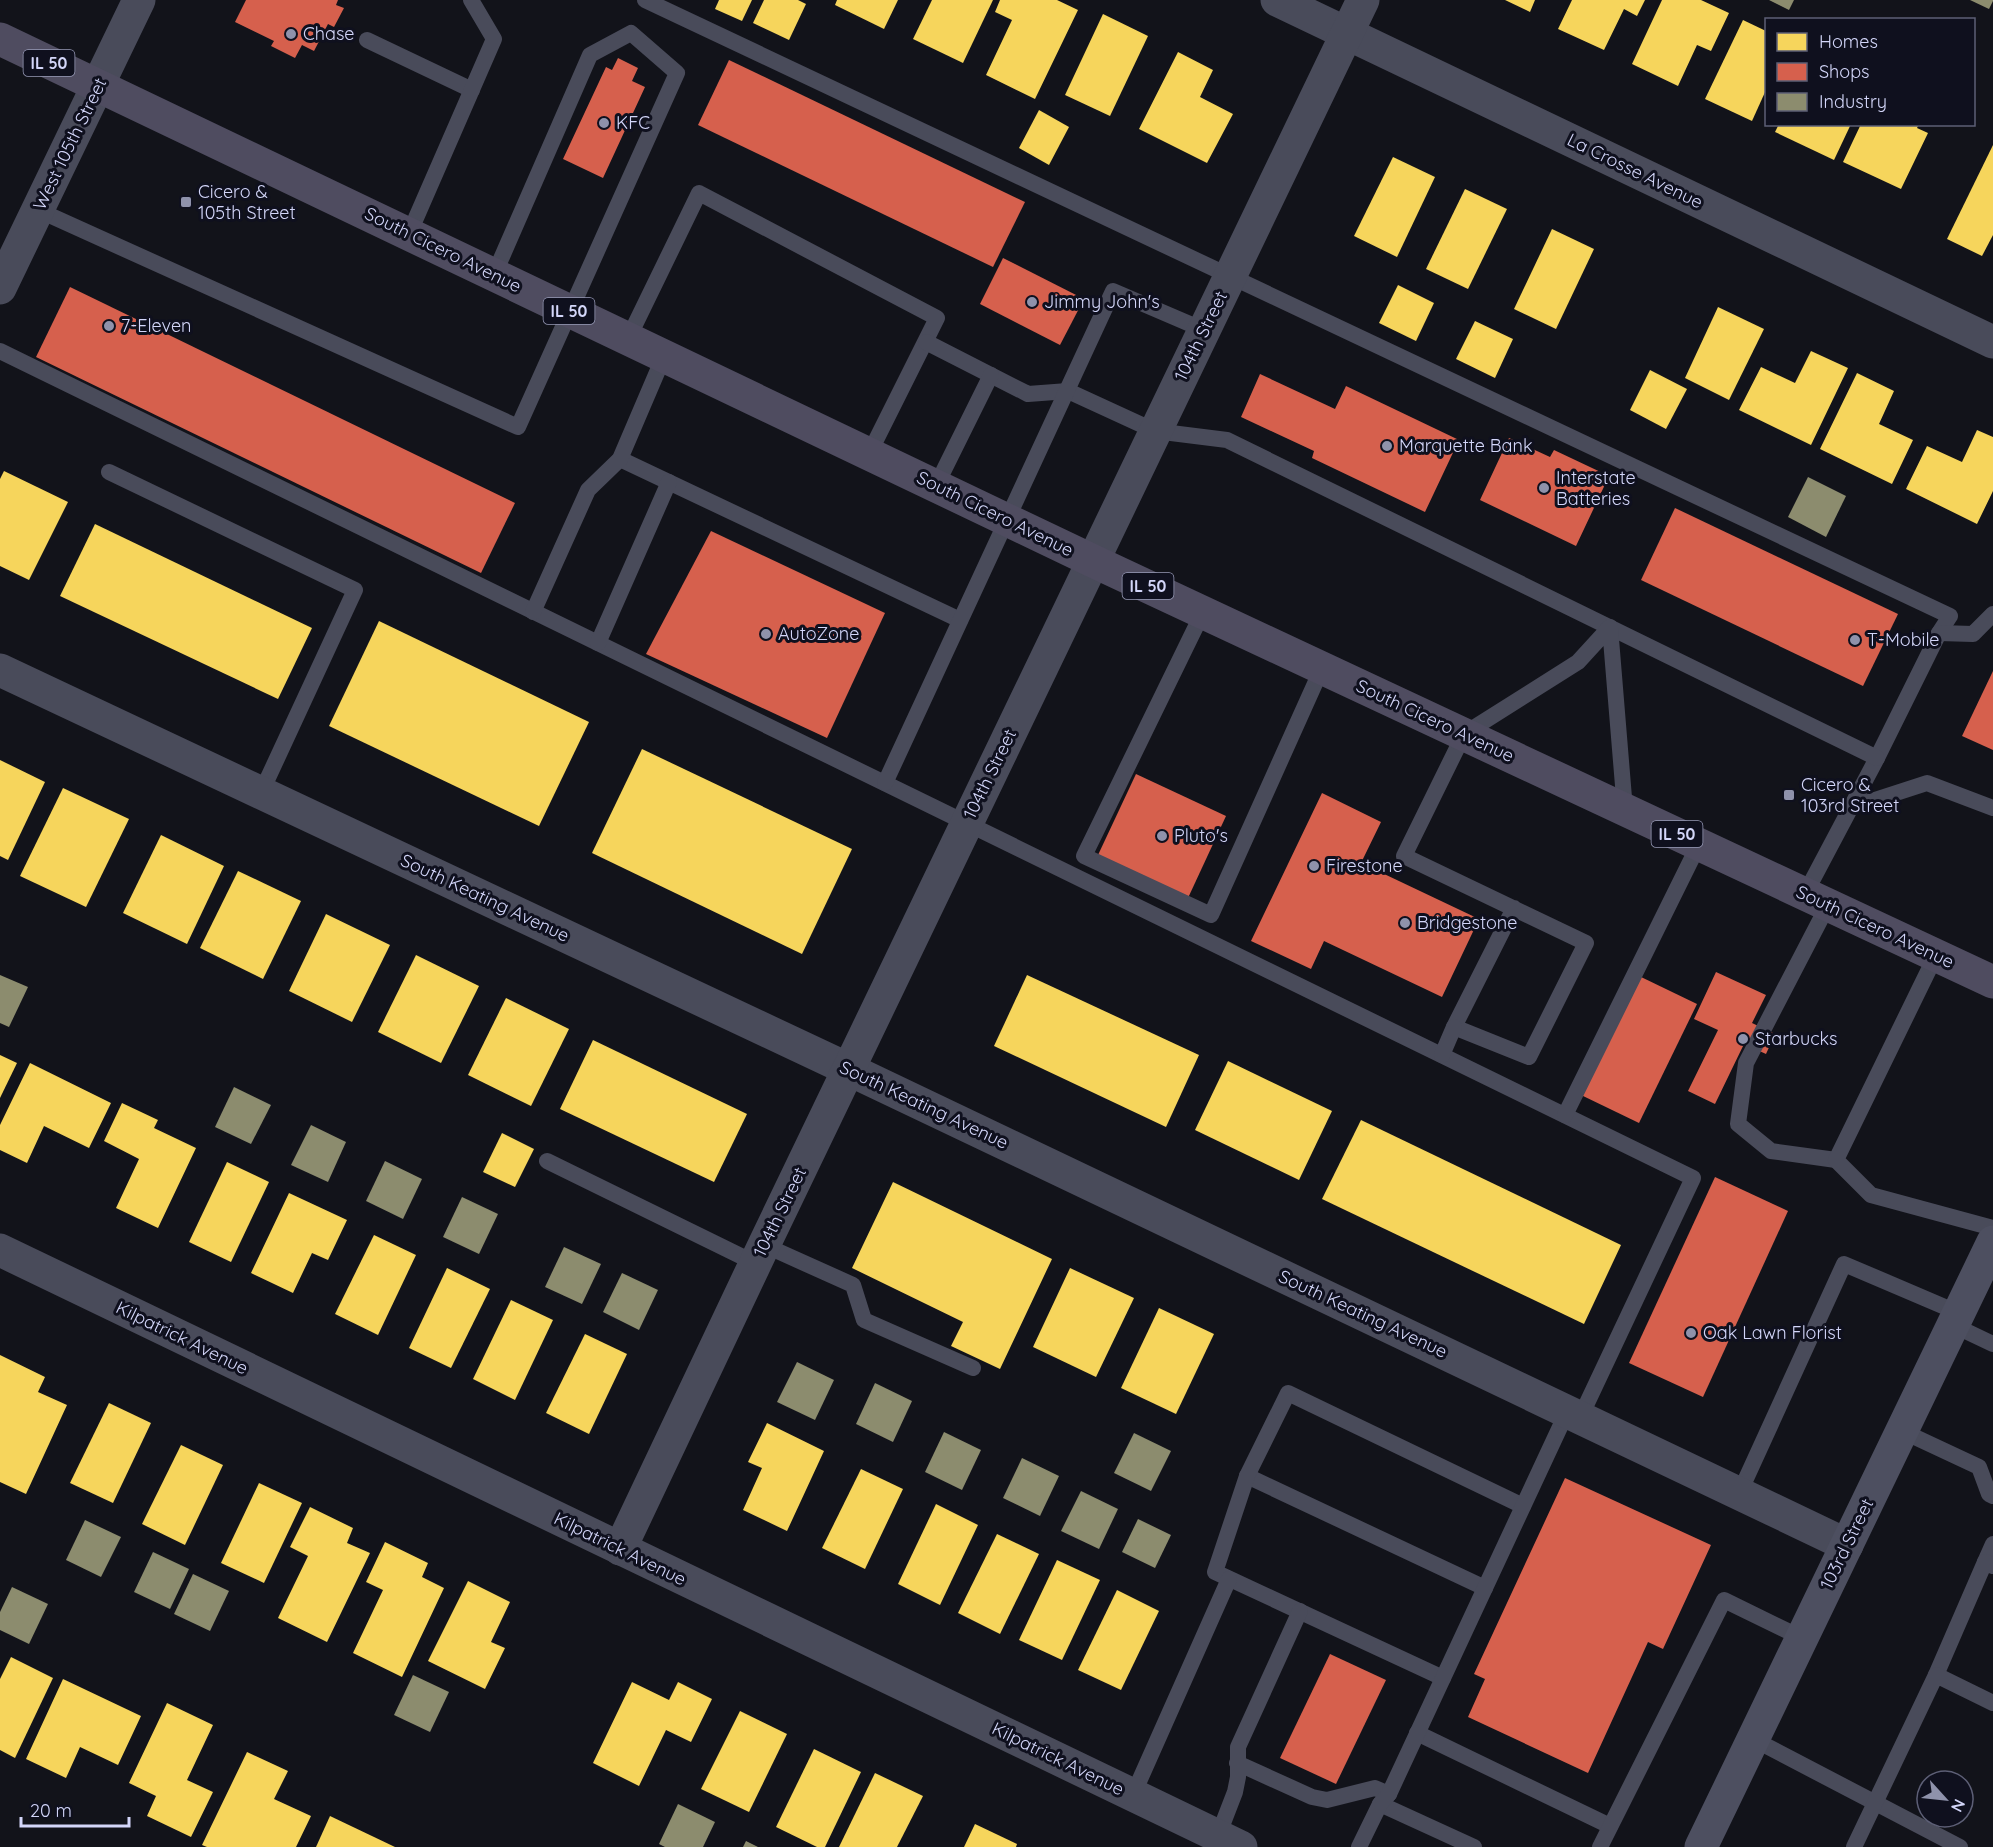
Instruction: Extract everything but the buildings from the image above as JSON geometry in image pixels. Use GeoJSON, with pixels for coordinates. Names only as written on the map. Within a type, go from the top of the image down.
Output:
{"type":"FeatureCollection","features":[{"type":"Feature","properties":{"kind":"main road","name":"South Cicero Avenue"},"geometry":{"type":"LineString","coordinates":[[0,39],[1093,561],[1993,982]]}},
{"type":"Feature","properties":{"kind":"main road","name":"103rd Street"},"geometry":{"type":"LineString","coordinates":[[1701,1847],[1993,1242]]}},
{"type":"Feature","properties":{"kind":"street","name":"West 105th Street"},"geometry":{"type":"LineString","coordinates":[[0,288],[139,0]]}},
{"type":"Feature","properties":{"kind":"street","name":"La Crosse Avenue"},"geometry":{"type":"LineString","coordinates":[[1277,0],[1993,342]]}},
{"type":"Feature","properties":{"kind":"street","name":"104th Street"},"geometry":{"type":"LineString","coordinates":[[620,1549],[759,1254],[1363,0]]}},
{"type":"Feature","properties":{"kind":"street","name":"South Keating Avenue"},"geometry":{"type":"LineString","coordinates":[[0,670],[848,1069],[1847,1545]]}},
{"type":"Feature","properties":{"kind":"street","name":"Kilpatrick Avenue"},"geometry":{"type":"LineString","coordinates":[[0,1250],[1229,1841]]}},
{"type":"Feature","properties":{"kind":"lane"},"geometry":{"type":"LineString","coordinates":[[409,234],[494,39],[471,0]]}},
{"type":"Feature","properties":{"kind":"lane"},"geometry":{"type":"LineString","coordinates":[[645,0],[1950,616],[1939,633],[1850,808],[1816,899],[1746,1062],[1738,1124],[1770,1151],[1836,1160],[1871,1195],[1993,1228]]}},
{"type":"Feature","properties":{"kind":"lane"},"geometry":{"type":"LineString","coordinates":[[38,210],[518,427],[677,73],[631,33],[590,55],[494,275]]}},
{"type":"Feature","properties":{"kind":"lane"},"geometry":{"type":"LineString","coordinates":[[367,40],[472,90]]}},
{"type":"Feature","properties":{"kind":"lane"},"geometry":{"type":"LineString","coordinates":[[628,339],[699,193],[937,318],[869,454]]}},
{"type":"Feature","properties":{"kind":"lane"},"geometry":{"type":"LineString","coordinates":[[885,783],[1009,520],[1113,291],[1204,330]]}},
{"type":"Feature","properties":{"kind":"lane"},"geometry":{"type":"LineString","coordinates":[[926,342],[1028,394],[1068,391],[1155,431],[1227,440],[1877,758]]}},
{"type":"Feature","properties":{"kind":"lane"},"geometry":{"type":"LineString","coordinates":[[0,351],[1693,1178],[1574,1415],[1523,1506],[1417,1733],[1359,1847]]}},
{"type":"Feature","properties":{"kind":"lane"},"geometry":{"type":"LineString","coordinates":[[533,612],[588,490],[620,459],[664,356]]}},
{"type":"Feature","properties":{"kind":"lane"},"geometry":{"type":"LineString","coordinates":[[936,486],[991,375]]}},
{"type":"Feature","properties":{"kind":"lane"},"geometry":{"type":"LineString","coordinates":[[620,459],[960,620]]}},
{"type":"Feature","properties":{"kind":"lane"},"geometry":{"type":"LineString","coordinates":[[109,472],[355,590],[261,793]]}},
{"type":"Feature","properties":{"kind":"lane"},"geometry":{"type":"LineString","coordinates":[[598,643],[669,482]]}},
{"type":"Feature","properties":{"kind":"lane"},"geometry":{"type":"LineString","coordinates":[[1203,612],[1084,856],[1211,915],[1322,668]]}},
{"type":"Feature","properties":{"kind":"lane"},"geometry":{"type":"LineString","coordinates":[[1939,633],[1973,634],[1993,614]]}},
{"type":"Feature","properties":{"kind":"lane"},"geometry":{"type":"LineString","coordinates":[[1455,1027],[1529,1057],[1586,943],[1404,856],[1464,734],[1578,662],[1610,627]]}},
{"type":"Feature","properties":{"kind":"lane"},"geometry":{"type":"LineString","coordinates":[[1610,627],[1625,810]]}},
{"type":"Feature","properties":{"kind":"lane"},"geometry":{"type":"LineString","coordinates":[[1850,808],[1927,783],[1993,808]]}},
{"type":"Feature","properties":{"kind":"lane"},"geometry":{"type":"LineString","coordinates":[[1566,1115],[1700,844]]}},
{"type":"Feature","properties":{"kind":"lane"},"geometry":{"type":"LineString","coordinates":[[1442,1055],[1514,908]]}},
{"type":"Feature","properties":{"kind":"lane"},"geometry":{"type":"LineString","coordinates":[[1836,1160],[1936,955]]}},
{"type":"Feature","properties":{"kind":"lane"},"geometry":{"type":"LineString","coordinates":[[547,1161],[759,1254],[853,1284],[864,1320],[973,1368]]}},
{"type":"Feature","properties":{"kind":"lane"},"geometry":{"type":"LineString","coordinates":[[1739,1494],[1844,1264],[1956,1319],[1993,1344]]}},
{"type":"Feature","properties":{"kind":"lane"},"geometry":{"type":"LineString","coordinates":[[1443,1677],[1215,1572],[1247,1476],[1288,1393],[1523,1506]]}},
{"type":"Feature","properties":{"kind":"lane"},"geometry":{"type":"LineString","coordinates":[[1902,1431],[1978,1467],[1989,1494],[1993,1496]]}},
{"type":"Feature","properties":{"kind":"lane"},"geometry":{"type":"LineString","coordinates":[[1247,1476],[1485,1588]]}},
{"type":"Feature","properties":{"kind":"lane"},"geometry":{"type":"LineString","coordinates":[[1854,1847],[1989,1564],[1993,1544]]}},
{"type":"Feature","properties":{"kind":"lane"},"geometry":{"type":"LineString","coordinates":[[1133,1795],[1230,1579]]}},
{"type":"Feature","properties":{"kind":"lane"},"geometry":{"type":"LineString","coordinates":[[1600,1847],[1724,1600],[1802,1638]]}},
{"type":"Feature","properties":{"kind":"lane"},"geometry":{"type":"LineString","coordinates":[[1229,1841],[1238,1777],[1238,1747],[1300,1611]]}},
{"type":"Feature","properties":{"kind":"lane"},"geometry":{"type":"LineString","coordinates":[[1936,1675],[1993,1703]]}},
{"type":"Feature","properties":{"kind":"lane"},"geometry":{"type":"LineString","coordinates":[[1417,1733],[1610,1826]]}},
{"type":"Feature","properties":{"kind":"lane"},"geometry":{"type":"LineString","coordinates":[[1753,1739],[1960,1847]]}},
{"type":"Feature","properties":{"kind":"lane"},"geometry":{"type":"LineString","coordinates":[[1237,1763],[1312,1797],[1327,1800],[1375,1788],[1385,1799],[1474,1847]]}},
{"type":"Feature","properties":{"kind":"place","name":"Chase"},"geometry":{"type":"Point","coordinates":[291,34]}},
{"type":"Feature","properties":{"kind":"place","name":"KFC"},"geometry":{"type":"Point","coordinates":[604,123]}},
{"type":"Feature","properties":{"kind":"place","name":"Cicero & 105th Street"},"geometry":{"type":"Point","coordinates":[186,202]}},
{"type":"Feature","properties":{"kind":"place","name":"Jimmy John's"},"geometry":{"type":"Point","coordinates":[1032,302]}},
{"type":"Feature","properties":{"kind":"place","name":"7-Eleven"},"geometry":{"type":"Point","coordinates":[109,326]}},
{"type":"Feature","properties":{"kind":"place","name":"Marquette Bank"},"geometry":{"type":"Point","coordinates":[1387,446]}},
{"type":"Feature","properties":{"kind":"place","name":"Interstate Batteries"},"geometry":{"type":"Point","coordinates":[1544,488]}},
{"type":"Feature","properties":{"kind":"place","name":"AutoZone"},"geometry":{"type":"Point","coordinates":[766,634]}},
{"type":"Feature","properties":{"kind":"place","name":"T-Mobile"},"geometry":{"type":"Point","coordinates":[1855,640]}},
{"type":"Feature","properties":{"kind":"place","name":"Cicero & 103rd Street"},"geometry":{"type":"Point","coordinates":[1789,795]}},
{"type":"Feature","properties":{"kind":"place","name":"Pluto's"},"geometry":{"type":"Point","coordinates":[1162,836]}},
{"type":"Feature","properties":{"kind":"place","name":"Firestone"},"geometry":{"type":"Point","coordinates":[1314,866]}},
{"type":"Feature","properties":{"kind":"place","name":"Bridgestone"},"geometry":{"type":"Point","coordinates":[1405,923]}},
{"type":"Feature","properties":{"kind":"place","name":"Starbucks"},"geometry":{"type":"Point","coordinates":[1743,1039]}},
{"type":"Feature","properties":{"kind":"place","name":"Oak Lawn Florist"},"geometry":{"type":"Point","coordinates":[1691,1333]}}]}
